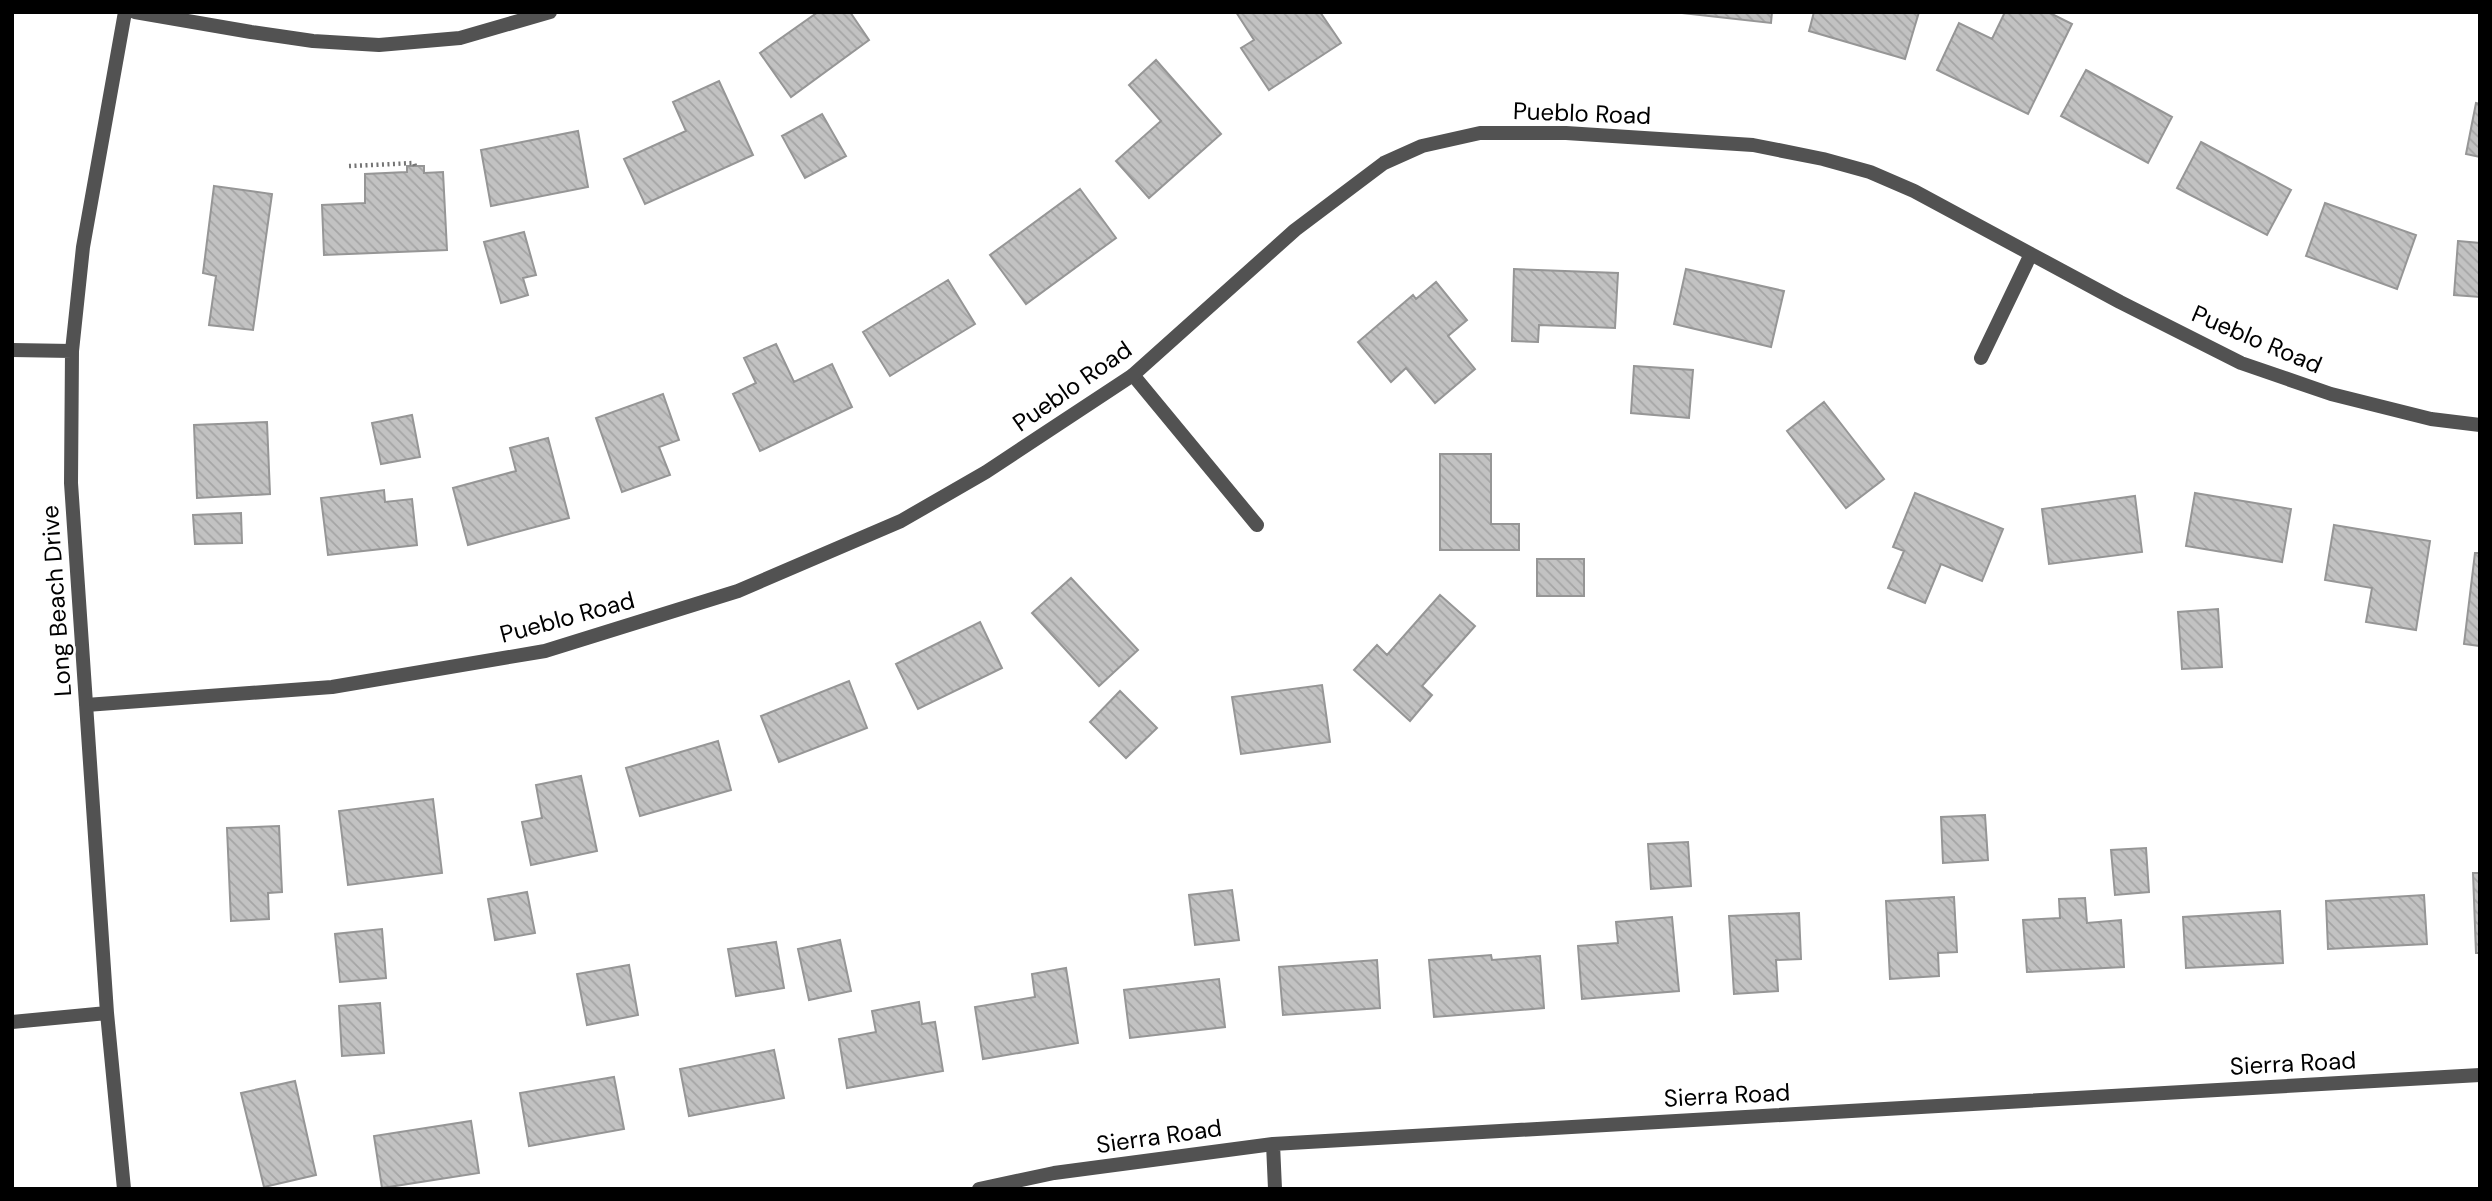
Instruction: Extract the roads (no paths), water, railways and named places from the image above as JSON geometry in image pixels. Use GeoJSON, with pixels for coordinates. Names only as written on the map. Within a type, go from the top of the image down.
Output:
{"type":"FeatureCollection","features":[{"type":"Feature","properties":{"kind":"street","name":"Long Beach Drive"},"geometry":{"type":"LineString","coordinates":[[124,1189],[107,1013],[71,483],[72,351],[83,247],[125,12]]}},
{"type":"Feature","properties":{"kind":"street"},"geometry":{"type":"LineString","coordinates":[[135,12],[313,41],[379,45],[460,38],[550,12]]}},
{"type":"Feature","properties":{"kind":"street","name":"Pueblo Road"},"geometry":{"type":"LineString","coordinates":[[86,705],[332,687],[545,651],[738,591],[901,521],[985,472],[1133,375],[1295,230],[1384,163],[1422,146],[1480,133],[1566,133],[1752,145],[1823,159],[1870,172],[1914,191],[2120,302],[2241,363],[2331,394],[2431,419],[2480,425]]}},
{"type":"Feature","properties":{"kind":"street"},"geometry":{"type":"LineString","coordinates":[[1980,358],[2031,254]]}},
{"type":"Feature","properties":{"kind":"street"},"geometry":{"type":"LineString","coordinates":[[12,350],[72,351]]}},
{"type":"Feature","properties":{"kind":"street"},"geometry":{"type":"LineString","coordinates":[[1133,375],[1257,525]]}},
{"type":"Feature","properties":{"kind":"street"},"geometry":{"type":"LineString","coordinates":[[12,1023],[107,1013]]}},
{"type":"Feature","properties":{"kind":"street","name":"Sierra Road"},"geometry":{"type":"LineString","coordinates":[[979,1189],[1054,1173],[1273,1144],[2480,1075]]}},
{"type":"Feature","properties":{"kind":"street"},"geometry":{"type":"LineString","coordinates":[[1273,1144],[1275,1189]]}}]}
